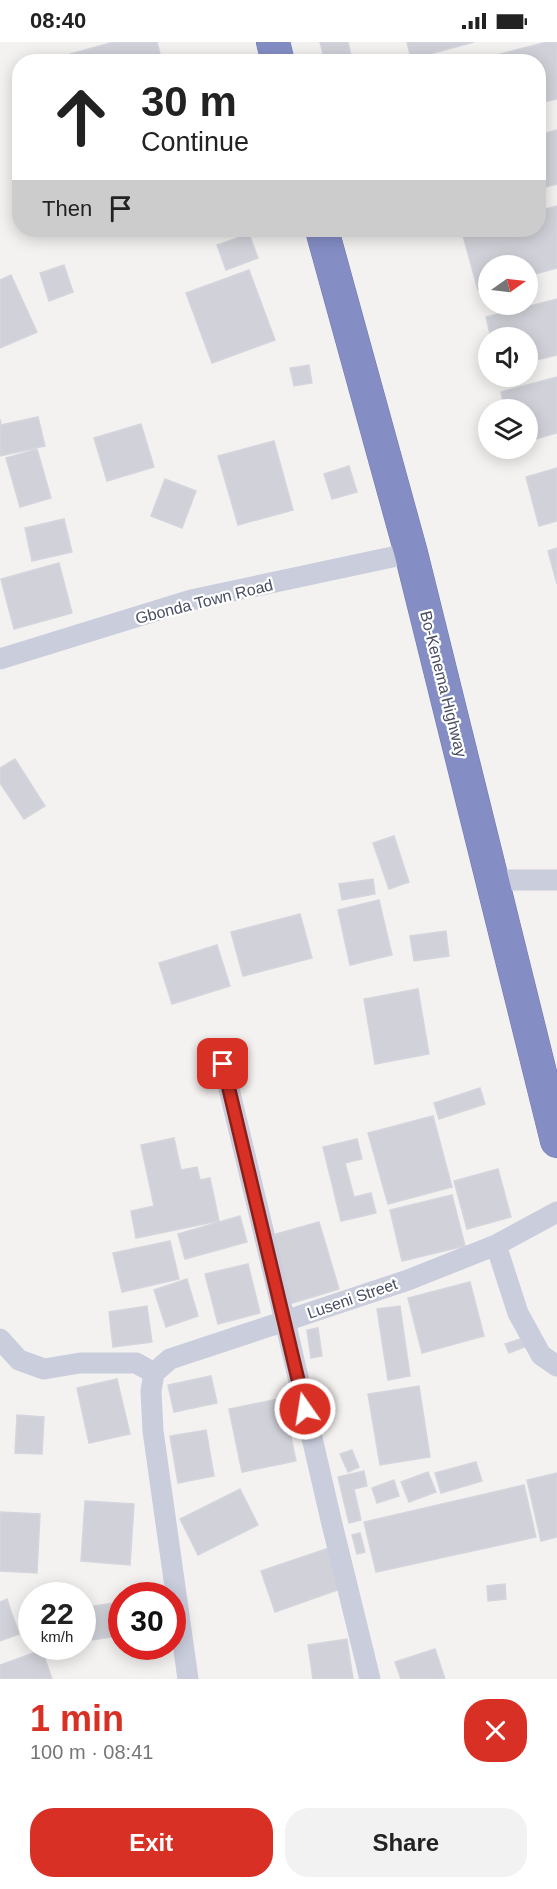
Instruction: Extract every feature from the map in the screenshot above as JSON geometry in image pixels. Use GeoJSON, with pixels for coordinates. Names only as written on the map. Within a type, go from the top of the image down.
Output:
{"type":"FeatureCollection","features":[{"type":"Feature","properties":{"kind":"highway","name":"Bo-Kenema Highway"},"geometry":{"type":"LineString","coordinates":[[324,237],[411,554],[557,1141]]}},
{"type":"Feature","properties":{"kind":"street","name":"Gbonda Town Road"},"geometry":{"type":"LineString","coordinates":[[0,659],[191,600],[411,554]]}},
{"type":"Feature","properties":{"kind":"street"},"geometry":{"type":"LineString","coordinates":[[493,880],[557,880]]}},
{"type":"Feature","properties":{"kind":"street"},"geometry":{"type":"LineString","coordinates":[[188,1679],[153,1431],[151,1391],[154,1373],[170,1359],[285,1321],[223,1064]]}},
{"type":"Feature","properties":{"kind":"street","name":"Luseni Street"},"geometry":{"type":"LineString","coordinates":[[370,1679],[333,1531],[285,1321],[408,1280],[496,1245],[557,1212]]}},
{"type":"Feature","properties":{"kind":"street"},"geometry":{"type":"LineString","coordinates":[[496,1245],[518,1313],[542,1355],[557,1366]]}},
{"type":"Feature","properties":{"kind":"street"},"geometry":{"type":"LineString","coordinates":[[0,1339],[19,1360],[44,1369],[80,1363],[136,1364],[154,1373]]}},
{"type":"Feature","properties":{"kind":"building"},"geometry":{"type":"Polygon","coordinates":[[[114,42],[157,42],[160,54],[70,54],[114,42]]]}},
{"type":"Feature","properties":{"kind":"building"},"geometry":{"type":"Polygon","coordinates":[[[320,42],[348,42],[351,54],[323,54],[320,42]]]}},
{"type":"Feature","properties":{"kind":"building"},"geometry":{"type":"Polygon","coordinates":[[[407,42],[474,42],[430,54],[410,54],[407,42]]]}},
{"type":"Feature","properties":{"kind":"building"},"geometry":{"type":"Polygon","coordinates":[[[547,42],[557,42],[557,99],[546,101],[546,54],[501,54],[547,42]]]}},
{"type":"Feature","properties":{"kind":"building"},"geometry":{"type":"Polygon","coordinates":[[[557,130],[557,184],[546,187],[546,133],[557,130]]]}},
{"type":"Feature","properties":{"kind":"building"},"geometry":{"type":"Polygon","coordinates":[[[557,206],[557,268],[538,273],[538,255],[478,255],[478,290],[463,237],[546,237],[546,209],[557,206]]]}},
{"type":"Feature","properties":{"kind":"building"},"geometry":{"type":"Polygon","coordinates":[[[240,237],[250,237],[258,258],[226,270],[217,245],[240,237]]]}},
{"type":"Feature","properties":{"kind":"building"},"geometry":{"type":"Polygon","coordinates":[[[64,265],[73,292],[49,301],[40,273],[64,265]]]}},
{"type":"Feature","properties":{"kind":"building"},"geometry":{"type":"Polygon","coordinates":[[[249,270],[275,340],[212,363],[186,293],[249,270]]]}},
{"type":"Feature","properties":{"kind":"building"},"geometry":{"type":"Polygon","coordinates":[[[11,275],[37,332],[0,348],[0,280],[11,275]]]}},
{"type":"Feature","properties":{"kind":"building"},"geometry":{"type":"Polygon","coordinates":[[[557,299],[557,355],[538,360],[538,327],[488,327],[486,317],[538,315],[538,304],[557,299]]]}},
{"type":"Feature","properties":{"kind":"building"},"geometry":{"type":"Polygon","coordinates":[[[309,365],[312,383],[294,386],[290,368],[309,365]]]}},
{"type":"Feature","properties":{"kind":"building"},"geometry":{"type":"Polygon","coordinates":[[[557,377],[557,433],[538,438],[538,399],[503,399],[501,392],[520,387],[538,387],[538,382],[557,377]]]}},
{"type":"Feature","properties":{"kind":"building"},"geometry":{"type":"Polygon","coordinates":[[[38,417],[45,446],[0,456],[0,419],[1,425],[38,417]]]}},
{"type":"Feature","properties":{"kind":"building"},"geometry":{"type":"Polygon","coordinates":[[[141,424],[154,467],[107,481],[94,438],[141,424]]]}},
{"type":"Feature","properties":{"kind":"building"},"geometry":{"type":"Polygon","coordinates":[[[274,441],[293,510],[238,525],[218,456],[274,441]]]}},
{"type":"Feature","properties":{"kind":"building"},"geometry":{"type":"Polygon","coordinates":[[[37,449],[51,498],[20,507],[6,458],[37,449]]]}},
{"type":"Feature","properties":{"kind":"building"},"geometry":{"type":"Polygon","coordinates":[[[349,466],[357,492],[332,499],[324,474],[349,466]]]}},
{"type":"Feature","properties":{"kind":"building"},"geometry":{"type":"Polygon","coordinates":[[[557,468],[557,521],[539,526],[526,477],[557,468]]]}},
{"type":"Feature","properties":{"kind":"building"},"geometry":{"type":"Polygon","coordinates":[[[165,479],[196,491],[182,528],[151,516],[165,479]]]}},
{"type":"Feature","properties":{"kind":"building"},"geometry":{"type":"Polygon","coordinates":[[[64,519],[72,552],[32,561],[25,528],[64,519]]]}},
{"type":"Feature","properties":{"kind":"building"},"geometry":{"type":"Polygon","coordinates":[[[557,548],[557,584],[548,551],[557,548]]]}},
{"type":"Feature","properties":{"kind":"building"},"geometry":{"type":"Polygon","coordinates":[[[59,563],[72,613],[14,629],[1,579],[59,563]]]}},
{"type":"Feature","properties":{"kind":"building"},"geometry":{"type":"Polygon","coordinates":[[[15,759],[45,806],[24,819],[0,783],[0,768],[15,759]]]}},
{"type":"Feature","properties":{"kind":"building"},"geometry":{"type":"Polygon","coordinates":[[[394,836],[409,882],[389,889],[373,843],[394,836]]]}},
{"type":"Feature","properties":{"kind":"building"},"geometry":{"type":"Polygon","coordinates":[[[373,879],[375,894],[342,900],[339,884],[373,879]]]}},
{"type":"Feature","properties":{"kind":"building"},"geometry":{"type":"Polygon","coordinates":[[[379,900],[392,955],[350,965],[338,910],[379,900]]]}},
{"type":"Feature","properties":{"kind":"building"},"geometry":{"type":"Polygon","coordinates":[[[300,914],[312,958],[243,976],[231,932],[300,914]]]}},
{"type":"Feature","properties":{"kind":"building"},"geometry":{"type":"Polygon","coordinates":[[[446,931],[449,956],[414,961],[410,936],[446,931]]]}},
{"type":"Feature","properties":{"kind":"building"},"geometry":{"type":"Polygon","coordinates":[[[217,945],[230,986],[172,1004],[159,963],[217,945]]]}},
{"type":"Feature","properties":{"kind":"building"},"geometry":{"type":"Polygon","coordinates":[[[418,989],[429,1054],[375,1064],[364,999],[418,989]]]}},
{"type":"Feature","properties":{"kind":"building"},"geometry":{"type":"Polygon","coordinates":[[[480,1088],[485,1104],[439,1119],[434,1103],[480,1088]]]}},
{"type":"Feature","properties":{"kind":"building"},"geometry":{"type":"Polygon","coordinates":[[[433,1116],[452,1187],[388,1204],[368,1133],[433,1116]]]}},
{"type":"Feature","properties":{"kind":"building"},"geometry":{"type":"Polygon","coordinates":[[[174,1138],[181,1170],[197,1167],[200,1180],[210,1178],[219,1221],[136,1238],[131,1211],[154,1206],[141,1145],[174,1138]]]}},
{"type":"Feature","properties":{"kind":"building"},"geometry":{"type":"Polygon","coordinates":[[[357,1139],[362,1159],[345,1163],[354,1197],[371,1193],[376,1213],[341,1221],[323,1147],[357,1139]]]}},
{"type":"Feature","properties":{"kind":"building"},"geometry":{"type":"Polygon","coordinates":[[[498,1169],[511,1217],[467,1229],[454,1181],[498,1169]]]}},
{"type":"Feature","properties":{"kind":"building"},"geometry":{"type":"Polygon","coordinates":[[[452,1195],[465,1246],[402,1261],[390,1210],[452,1195]]]}},
{"type":"Feature","properties":{"kind":"building"},"geometry":{"type":"Polygon","coordinates":[[[240,1216],[247,1242],[185,1259],[178,1234],[240,1216]]]}},
{"type":"Feature","properties":{"kind":"building"},"geometry":{"type":"Polygon","coordinates":[[[319,1222],[339,1289],[289,1304],[269,1236],[319,1222]]]}},
{"type":"Feature","properties":{"kind":"building"},"geometry":{"type":"Polygon","coordinates":[[[170,1241],[179,1279],[122,1292],[113,1253],[170,1241]]]}},
{"type":"Feature","properties":{"kind":"building"},"geometry":{"type":"Polygon","coordinates":[[[248,1264],[260,1313],[218,1324],[205,1274],[248,1264]]]}},
{"type":"Feature","properties":{"kind":"building"},"geometry":{"type":"Polygon","coordinates":[[[187,1279],[198,1316],[166,1327],[154,1290],[187,1279]]]}},
{"type":"Feature","properties":{"kind":"building"},"geometry":{"type":"Polygon","coordinates":[[[470,1282],[484,1336],[422,1353],[408,1298],[470,1282]]]}},
{"type":"Feature","properties":{"kind":"building"},"geometry":{"type":"Polygon","coordinates":[[[147,1306],[152,1342],[113,1347],[109,1312],[147,1306]]]}},
{"type":"Feature","properties":{"kind":"building"},"geometry":{"type":"Polygon","coordinates":[[[400,1306],[410,1376],[388,1380],[377,1309],[400,1306]]]}},
{"type":"Feature","properties":{"kind":"building"},"geometry":{"type":"Polygon","coordinates":[[[318,1328],[322,1356],[311,1358],[307,1330],[318,1328]]]}},
{"type":"Feature","properties":{"kind":"building"},"geometry":{"type":"Polygon","coordinates":[[[523,1338],[527,1346],[509,1353],[505,1344],[523,1338]]]}},
{"type":"Feature","properties":{"kind":"building"},"geometry":{"type":"Polygon","coordinates":[[[211,1376],[217,1403],[174,1412],[168,1385],[211,1376]]]}},
{"type":"Feature","properties":{"kind":"building"},"geometry":{"type":"Polygon","coordinates":[[[117,1379],[130,1434],[89,1443],[77,1388],[117,1379]]]}},
{"type":"Feature","properties":{"kind":"building"},"geometry":{"type":"Polygon","coordinates":[[[419,1386],[430,1457],[380,1465],[368,1394],[419,1386]]]}},
{"type":"Feature","properties":{"kind":"building"},"geometry":{"type":"Polygon","coordinates":[[[283,1398],[296,1461],[242,1472],[229,1409],[283,1398]]]}},
{"type":"Feature","properties":{"kind":"building"},"geometry":{"type":"Polygon","coordinates":[[[17,1415],[44,1417],[42,1454],[15,1453],[17,1415]]]}},
{"type":"Feature","properties":{"kind":"building"},"geometry":{"type":"Polygon","coordinates":[[[206,1430],[214,1476],[178,1483],[170,1436],[206,1430]]]}},
{"type":"Feature","properties":{"kind":"building"},"geometry":{"type":"Polygon","coordinates":[[[352,1450],[359,1467],[348,1472],[340,1454],[352,1450]]]}},
{"type":"Feature","properties":{"kind":"building"},"geometry":{"type":"Polygon","coordinates":[[[476,1462],[482,1481],[441,1493],[435,1473],[476,1462]]]}},
{"type":"Feature","properties":{"kind":"building"},"geometry":{"type":"Polygon","coordinates":[[[364,1471],[367,1486],[354,1489],[361,1520],[349,1523],[338,1477],[364,1471]]]}},
{"type":"Feature","properties":{"kind":"building"},"geometry":{"type":"Polygon","coordinates":[[[428,1472],[436,1492],[409,1502],[401,1482],[428,1472]]]}},
{"type":"Feature","properties":{"kind":"building"},"geometry":{"type":"Polygon","coordinates":[[[557,1473],[557,1537],[541,1541],[527,1480],[557,1473]]]}},
{"type":"Feature","properties":{"kind":"building"},"geometry":{"type":"Polygon","coordinates":[[[394,1480],[399,1496],[377,1503],[372,1488],[394,1480]]]}},
{"type":"Feature","properties":{"kind":"building"},"geometry":{"type":"Polygon","coordinates":[[[524,1485],[536,1537],[376,1572],[364,1522],[524,1485]]]}},
{"type":"Feature","properties":{"kind":"building"},"geometry":{"type":"Polygon","coordinates":[[[240,1489],[258,1525],[198,1555],[180,1519],[240,1489]]]}},
{"type":"Feature","properties":{"kind":"building"},"geometry":{"type":"Polygon","coordinates":[[[85,1501],[134,1504],[130,1565],[81,1561],[85,1501]]]}},
{"type":"Feature","properties":{"kind":"building"},"geometry":{"type":"Polygon","coordinates":[[[0,1512],[40,1514],[37,1573],[0,1571],[0,1512]]]}},
{"type":"Feature","properties":{"kind":"building"},"geometry":{"type":"Polygon","coordinates":[[[360,1533],[365,1552],[357,1554],[352,1535],[360,1533]]]}},
{"type":"Feature","properties":{"kind":"building"},"geometry":{"type":"Polygon","coordinates":[[[329,1548],[343,1588],[275,1612],[261,1571],[329,1548]]]}},
{"type":"Feature","properties":{"kind":"building"},"geometry":{"type":"Polygon","coordinates":[[[505,1584],[506,1599],[488,1601],[487,1586],[505,1584]]]}},
{"type":"Feature","properties":{"kind":"building"},"geometry":{"type":"Polygon","coordinates":[[[7,1599],[18,1634],[0,1641],[0,1602],[7,1599]]]}},
{"type":"Feature","properties":{"kind":"building"},"geometry":{"type":"Polygon","coordinates":[[[108,1604],[108,1637],[96,1639],[96,1606],[108,1604]]]}},
{"type":"Feature","properties":{"kind":"building"},"geometry":{"type":"Polygon","coordinates":[[[347,1639],[353,1679],[313,1679],[308,1645],[347,1639]]]}},
{"type":"Feature","properties":{"kind":"building"},"geometry":{"type":"Polygon","coordinates":[[[435,1649],[445,1679],[401,1679],[395,1662],[435,1649]]]}},
{"type":"Feature","properties":{"kind":"building"},"geometry":{"type":"Polygon","coordinates":[[[18,1659],[45,1660],[52,1679],[0,1679],[0,1665],[18,1659]]]}},
{"type":"Feature","properties":{"kind":"route"},"geometry":{"type":"LineString","coordinates":[[223,1064],[305,1409]]}}]}
